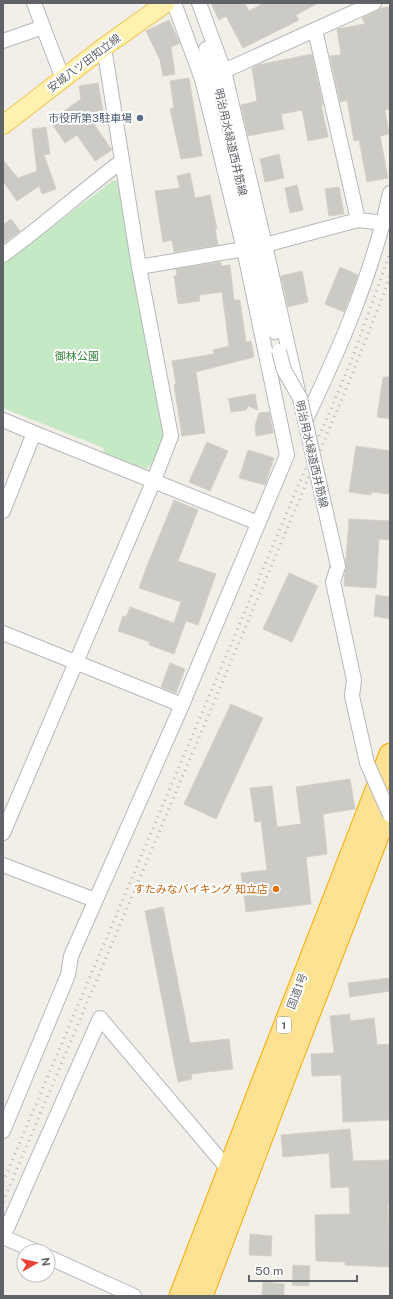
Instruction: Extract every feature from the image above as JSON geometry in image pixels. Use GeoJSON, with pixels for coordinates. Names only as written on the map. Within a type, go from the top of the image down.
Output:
{"type":"FeatureCollection","features":[{"type":"Feature","properties":{"kind":"highway","name":"国道1号"},"geometry":{"type":"LineString","coordinates":[[180,1296],[390,754]]}},
{"type":"Feature","properties":{"kind":"highway","name":"国道1号"},"geometry":{"type":"LineString","coordinates":[[202,1296],[390,805]]}},
{"type":"Feature","properties":{"kind":"main road","name":"安城八ツ田知立線"},"geometry":{"type":"LineString","coordinates":[[3,126],[104,47],[166,3]]}},
{"type":"Feature","properties":{"kind":"street"},"geometry":{"type":"LineString","coordinates":[[34,3],[63,79]]}},
{"type":"Feature","properties":{"kind":"street"},"geometry":{"type":"LineString","coordinates":[[4,1125],[68,975],[71,956],[182,705],[287,455],[244,249],[202,79],[174,3]]}},
{"type":"Feature","properties":{"kind":"street","name":"明治用水緑道西井筋線"},"geometry":{"type":"LineString","coordinates":[[190,3],[218,84],[284,370],[300,398],[338,566],[333,582],[354,680],[352,696],[367,763],[390,815]]}},
{"type":"Feature","properties":{"kind":"street"},"geometry":{"type":"LineString","coordinates":[[199,3],[224,71],[266,245],[305,420],[330,370],[348,327],[384,223],[390,193]]}},
{"type":"Feature","properties":{"kind":"street"},"geometry":{"type":"LineString","coordinates":[[224,71],[374,3]]}},
{"type":"Feature","properties":{"kind":"street"},"geometry":{"type":"LineString","coordinates":[[3,41],[43,27]]}},
{"type":"Feature","properties":{"kind":"street"},"geometry":{"type":"LineString","coordinates":[[315,30],[358,220]]}},
{"type":"Feature","properties":{"kind":"street"},"geometry":{"type":"LineString","coordinates":[[3,833],[154,480],[171,436],[139,267],[104,47]]}},
{"type":"Feature","properties":{"kind":"street"},"geometry":{"type":"LineString","coordinates":[[3,255],[36,231],[122,161]]}},
{"type":"Feature","properties":{"kind":"street"},"geometry":{"type":"LineString","coordinates":[[266,245],[358,220],[384,223]]}},
{"type":"Feature","properties":{"kind":"street"},"geometry":{"type":"LineString","coordinates":[[139,267],[244,249]]}},
{"type":"Feature","properties":{"kind":"street"},"geometry":{"type":"LineString","coordinates":[[3,420],[258,523]]}},
{"type":"Feature","properties":{"kind":"street"},"geometry":{"type":"LineString","coordinates":[[3,511],[34,432]]}},
{"type":"Feature","properties":{"kind":"street"},"geometry":{"type":"LineString","coordinates":[[3,633],[182,705]]}},
{"type":"Feature","properties":{"kind":"street"},"geometry":{"type":"LineString","coordinates":[[3,865],[95,900]]}},
{"type":"Feature","properties":{"kind":"street"},"geometry":{"type":"LineString","coordinates":[[17,1243],[3,1237],[100,1018],[228,1169]]}},
{"type":"Feature","properties":{"kind":"street"},"geometry":{"type":"LineString","coordinates":[[56,1261],[134,1296]]}},
{"type":"Feature","properties":{"kind":"green space","name":"御林公園"},"geometry":{"type":"Polygon","coordinates":[[[114,180],[118,182],[167,435],[151,465],[145,469],[103,453],[104,448],[3,408],[3,264],[114,180]]]}},
{"type":"Feature","properties":{"kind":"building"},"geometry":{"type":"Polygon","coordinates":[[[211,3],[245,3],[249,11],[264,3],[318,3],[296,15],[299,20],[243,48],[226,16],[219,20],[211,3]]]}},
{"type":"Feature","properties":{"kind":"building"},"geometry":{"type":"Polygon","coordinates":[[[390,7],[390,109],[385,110],[389,134],[380,136],[388,178],[367,182],[359,140],[354,141],[347,100],[340,102],[330,56],[341,55],[337,29],[365,24],[362,18],[381,8],[390,7]]]}},
{"type":"Feature","properties":{"kind":"building"},"geometry":{"type":"Polygon","coordinates":[[[169,20],[180,43],[171,47],[175,74],[163,76],[160,60],[146,31],[169,20]]]}},
{"type":"Feature","properties":{"kind":"building"},"geometry":{"type":"Polygon","coordinates":[[[312,54],[328,137],[308,141],[302,110],[281,114],[284,129],[248,136],[241,105],[257,101],[252,68],[258,65],[312,54]]]}},
{"type":"Feature","properties":{"kind":"building"},"geometry":{"type":"Polygon","coordinates":[[[189,78],[202,156],[181,159],[170,109],[174,108],[170,81],[189,78]]]}},
{"type":"Feature","properties":{"kind":"building"},"geometry":{"type":"Polygon","coordinates":[[[98,83],[103,110],[86,113],[112,150],[95,161],[77,135],[65,143],[50,121],[81,99],[79,86],[98,83]]]}},
{"type":"Feature","properties":{"kind":"building"},"geometry":{"type":"Polygon","coordinates":[[[46,127],[50,154],[44,155],[56,189],[42,194],[39,186],[17,201],[3,181],[3,160],[18,178],[37,171],[32,129],[46,127]]]}},
{"type":"Feature","properties":{"kind":"building"},"geometry":{"type":"Polygon","coordinates":[[[279,154],[284,178],[265,182],[260,159],[279,154]]]}},
{"type":"Feature","properties":{"kind":"building"},"geometry":{"type":"Polygon","coordinates":[[[190,173],[195,198],[210,195],[217,229],[215,229],[218,245],[174,252],[172,240],[163,242],[155,191],[180,188],[177,176],[190,173]]]}},
{"type":"Feature","properties":{"kind":"building"},"geometry":{"type":"Polygon","coordinates":[[[297,185],[303,210],[290,213],[285,188],[297,185]]]}},
{"type":"Feature","properties":{"kind":"building"},"geometry":{"type":"Polygon","coordinates":[[[339,187],[344,214],[329,216],[325,189],[339,187]]]}},
{"type":"Feature","properties":{"kind":"building"},"geometry":{"type":"Polygon","coordinates":[[[11,219],[20,231],[3,244],[3,225],[11,219]]]}},
{"type":"Feature","properties":{"kind":"building"},"geometry":{"type":"Polygon","coordinates":[[[221,262],[221,266],[230,265],[234,300],[240,300],[246,342],[251,341],[254,357],[196,372],[205,433],[182,436],[172,361],[214,354],[213,350],[229,346],[222,292],[199,295],[200,301],[178,304],[174,276],[177,275],[176,269],[221,262]]]}},
{"type":"Feature","properties":{"kind":"building"},"geometry":{"type":"Polygon","coordinates":[[[340,267],[358,275],[344,312],[325,304],[340,267]]]}},
{"type":"Feature","properties":{"kind":"building"},"geometry":{"type":"Polygon","coordinates":[[[302,271],[308,302],[288,307],[281,276],[302,271]]]}},
{"type":"Feature","properties":{"kind":"building"},"geometry":{"type":"Polygon","coordinates":[[[383,377],[390,377],[390,419],[377,417],[383,377]]]}},
{"type":"Feature","properties":{"kind":"building"},"geometry":{"type":"Polygon","coordinates":[[[255,394],[258,410],[248,406],[246,410],[231,412],[229,400],[227,399],[255,394]]]}},
{"type":"Feature","properties":{"kind":"building"},"geometry":{"type":"Polygon","coordinates":[[[269,412],[273,433],[256,436],[255,426],[259,413],[269,412]]]}},
{"type":"Feature","properties":{"kind":"building"},"geometry":{"type":"Polygon","coordinates":[[[207,442],[228,451],[210,491],[189,482],[207,442]]]}},
{"type":"Feature","properties":{"kind":"building"},"geometry":{"type":"Polygon","coordinates":[[[356,446],[390,451],[390,494],[371,492],[371,495],[349,492],[356,446]]]}},
{"type":"Feature","properties":{"kind":"building"},"geometry":{"type":"Polygon","coordinates":[[[248,450],[274,458],[265,485],[239,478],[248,450]]]}},
{"type":"Feature","properties":{"kind":"building"},"geometry":{"type":"Polygon","coordinates":[[[174,500],[198,510],[178,561],[216,574],[198,625],[186,621],[174,654],[149,645],[150,642],[118,631],[123,616],[126,617],[130,607],[174,623],[181,602],[139,588],[174,500]]]}},
{"type":"Feature","properties":{"kind":"building"},"geometry":{"type":"Polygon","coordinates":[[[349,519],[390,521],[390,540],[379,539],[376,588],[344,586],[349,519]]]}},
{"type":"Feature","properties":{"kind":"building"},"geometry":{"type":"Polygon","coordinates":[[[289,573],[318,586],[292,642],[263,629],[289,573]]]}},
{"type":"Feature","properties":{"kind":"building"},"geometry":{"type":"Polygon","coordinates":[[[376,595],[390,597],[389,619],[374,616],[376,595]]]}},
{"type":"Feature","properties":{"kind":"building"},"geometry":{"type":"Polygon","coordinates":[[[170,663],[185,669],[176,693],[161,687],[170,663]]]}},
{"type":"Feature","properties":{"kind":"building"},"geometry":{"type":"Polygon","coordinates":[[[231,704],[263,718],[216,819],[184,804],[231,704]]]}},
{"type":"Feature","properties":{"kind":"building"},"geometry":{"type":"Polygon","coordinates":[[[350,779],[355,809],[323,814],[327,854],[306,857],[311,904],[246,912],[241,873],[267,870],[261,821],[255,822],[250,788],[272,786],[277,827],[301,824],[296,787],[350,779]]]}},
{"type":"Feature","properties":{"kind":"building"},"geometry":{"type":"Polygon","coordinates":[[[163,907],[190,1043],[229,1039],[233,1069],[191,1074],[192,1079],[178,1082],[145,911],[163,907]]]}},
{"type":"Feature","properties":{"kind":"building"},"geometry":{"type":"Polygon","coordinates":[[[390,978],[390,991],[350,997],[348,983],[390,978]]]}},
{"type":"Feature","properties":{"kind":"building"},"geometry":{"type":"Polygon","coordinates":[[[350,1014],[350,1021],[374,1018],[377,1045],[390,1044],[390,1120],[343,1122],[341,1075],[312,1076],[311,1054],[334,1053],[330,1016],[350,1014]]]}},
{"type":"Feature","properties":{"kind":"building"},"geometry":{"type":"Polygon","coordinates":[[[350,1129],[353,1161],[390,1160],[390,1203],[388,1203],[390,1267],[345,1265],[345,1262],[316,1261],[315,1215],[350,1214],[349,1187],[331,1188],[329,1153],[283,1157],[281,1135],[350,1129]]]}},
{"type":"Feature","properties":{"kind":"building"},"geometry":{"type":"Polygon","coordinates":[[[250,1234],[272,1236],[271,1256],[249,1255],[250,1234]]]}},
{"type":"Feature","properties":{"kind":"building"},"geometry":{"type":"Polygon","coordinates":[[[293,1265],[310,1266],[309,1286],[292,1285],[293,1265]]]}},
{"type":"Feature","properties":{"kind":"building"},"geometry":{"type":"Polygon","coordinates":[[[263,1282],[284,1284],[284,1296],[262,1296],[263,1282]]]}},
{"type":"Feature","properties":{"kind":"railway"},"geometry":{"type":"LineString","coordinates":[[3,1182],[352,359],[390,253]]}},
{"type":"Feature","properties":{"kind":"railway"},"geometry":{"type":"LineString","coordinates":[[3,1202],[349,382],[390,275]]}},
{"type":"Feature","properties":{"kind":"place","name":"市役所第3駐車場"},"geometry":{"type":"Point","coordinates":[140,118]}},
{"type":"Feature","properties":{"kind":"place","name":"すたみなバイキング 知立店"},"geometry":{"type":"Point","coordinates":[276,889]}}]}
